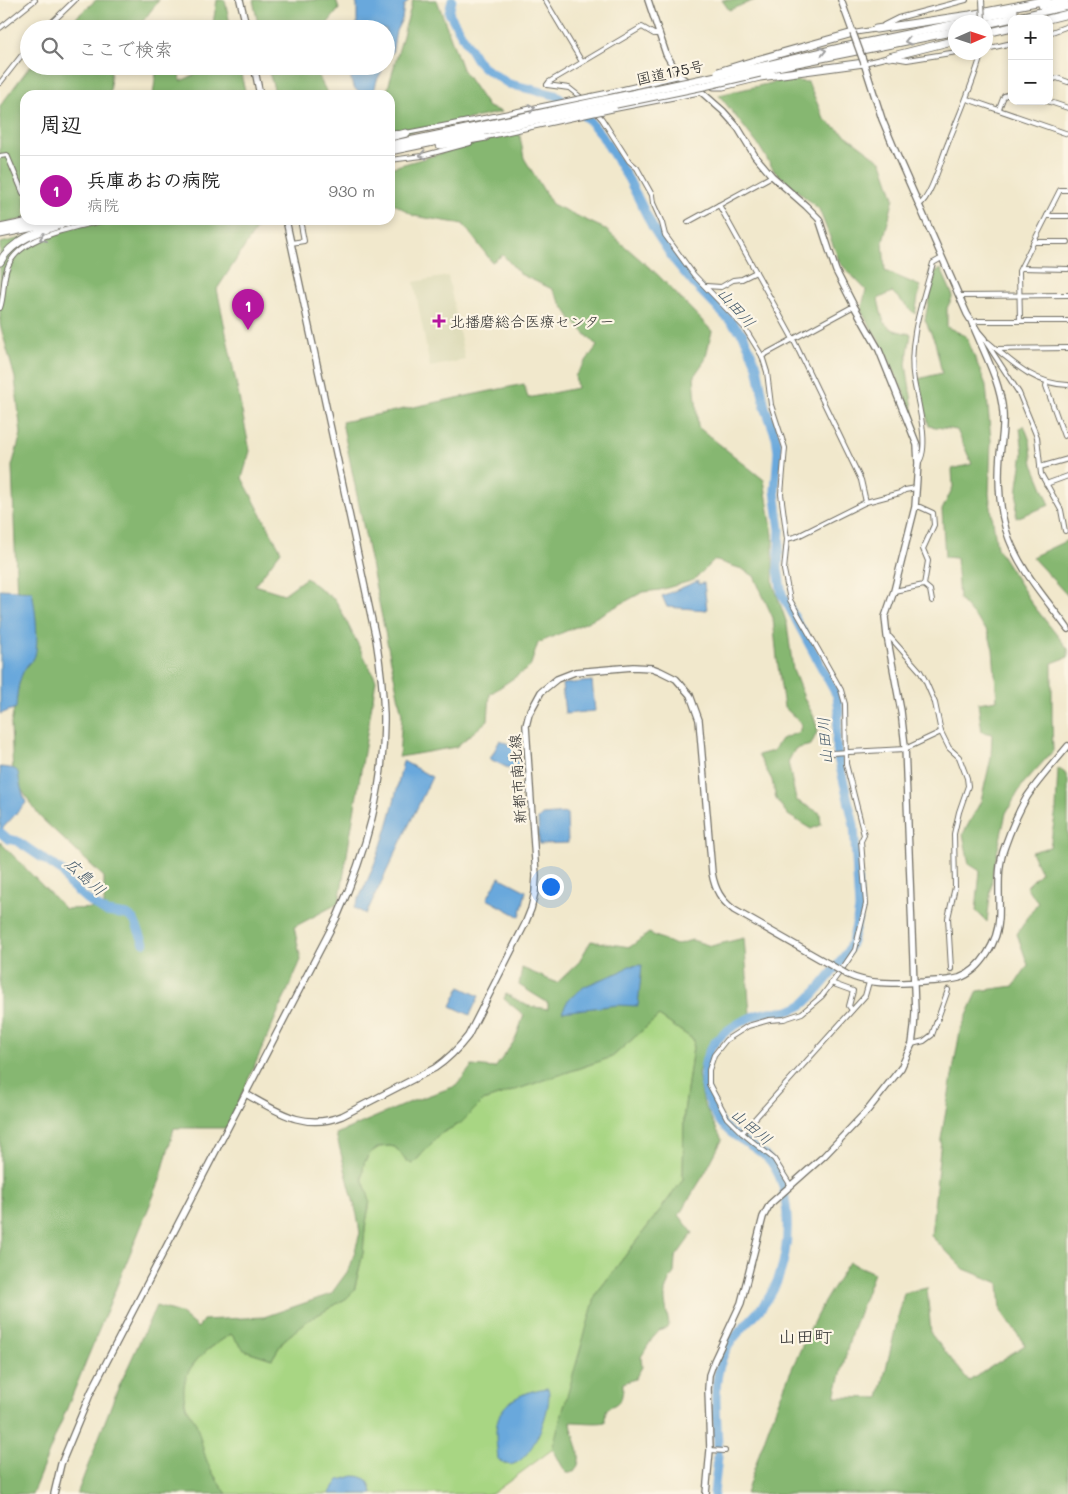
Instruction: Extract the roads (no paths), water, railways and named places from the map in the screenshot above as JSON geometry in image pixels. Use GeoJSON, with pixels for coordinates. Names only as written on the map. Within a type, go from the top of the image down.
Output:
{"type":"FeatureCollection","features":[{"type":"Feature","properties":{"kind":"highway"},"geometry":{"type":"LineString","coordinates":[[876,30],[1047,0]]}},
{"type":"Feature","properties":{"kind":"highway"},"geometry":{"type":"LineString","coordinates":[[993,15],[1066,0]]}},
{"type":"Feature","properties":{"kind":"highway"},"geometry":{"type":"LineString","coordinates":[[993,21],[1068,6]]}},
{"type":"Feature","properties":{"kind":"highway"},"geometry":{"type":"LineString","coordinates":[[1053,18],[1068,14]]}},
{"type":"Feature","properties":{"kind":"highway","name":"国道175号"},"geometry":{"type":"LineString","coordinates":[[395,150],[485,128],[759,69],[834,49],[948,26]]}},
{"type":"Feature","properties":{"kind":"highway"},"geometry":{"type":"LineString","coordinates":[[993,31],[1008,28]]}},
{"type":"Feature","properties":{"kind":"highway"},"geometry":{"type":"LineString","coordinates":[[759,69],[853,33]]}},
{"type":"Feature","properties":{"kind":"highway","name":"国道175号"},"geometry":{"type":"LineString","coordinates":[[395,144],[703,89],[759,69],[777,68],[948,33]]}},
{"type":"Feature","properties":{"kind":"highway"},"geometry":{"type":"LineString","coordinates":[[889,57],[948,42]]}},
{"type":"Feature","properties":{"kind":"highway"},"geometry":{"type":"LineString","coordinates":[[759,69],[864,62]]}},
{"type":"Feature","properties":{"kind":"highway"},"geometry":{"type":"LineString","coordinates":[[395,136],[406,134]]}},
{"type":"Feature","properties":{"kind":"highway"},"geometry":{"type":"LineString","coordinates":[[0,227],[20,224]]}},
{"type":"Feature","properties":{"kind":"highway"},"geometry":{"type":"LineString","coordinates":[[0,234],[43,225]]}},
{"type":"Feature","properties":{"kind":"highway"},"geometry":{"type":"LineString","coordinates":[[0,262],[9,250],[21,241],[62,225]]}},
{"type":"Feature","properties":{"kind":"street"},"geometry":{"type":"LineString","coordinates":[[0,28],[35,0]]}},
{"type":"Feature","properties":{"kind":"street"},"geometry":{"type":"LineString","coordinates":[[54,20],[75,0]]}},
{"type":"Feature","properties":{"kind":"street"},"geometry":{"type":"LineString","coordinates":[[240,0],[244,20]]}},
{"type":"Feature","properties":{"kind":"street"},"geometry":{"type":"LineString","coordinates":[[545,0],[582,62]]}},
{"type":"Feature","properties":{"kind":"street"},"geometry":{"type":"LineString","coordinates":[[648,0],[666,54],[679,76],[703,89],[738,128],[755,156],[772,176],[819,220],[836,271],[879,350],[917,445],[918,463],[915,507],[894,591],[885,617],[901,711],[905,750],[913,982],[914,1028],[912,1044],[901,1068],[867,1111],[824,1156],[770,1204],[762,1217],[741,1303],[714,1361],[710,1375],[708,1389],[710,1450],[706,1494]]}},
{"type":"Feature","properties":{"kind":"street"},"geometry":{"type":"LineString","coordinates":[[842,0],[882,119],[972,323],[998,388],[1003,412],[1000,455],[1000,501],[1014,552],[1025,571],[1068,629]]}},
{"type":"Feature","properties":{"kind":"street"},"geometry":{"type":"LineString","coordinates":[[853,33],[876,30],[898,18],[966,0]]}},
{"type":"Feature","properties":{"kind":"street"},"geometry":{"type":"LineString","coordinates":[[982,0],[983,15]]}},
{"type":"Feature","properties":{"kind":"street"},"geometry":{"type":"LineString","coordinates":[[1053,32],[1068,26]]}},
{"type":"Feature","properties":{"kind":"street"},"geometry":{"type":"LineString","coordinates":[[660,34],[654,34],[642,27],[549,82],[547,85],[569,88],[580,96],[602,119],[629,161],[638,168],[652,195],[653,203],[665,235],[694,275],[744,327],[762,356],[767,372],[771,405],[785,448],[781,494],[787,539],[784,570],[790,600],[841,690],[845,704],[846,764],[864,835],[862,841],[866,904],[855,950],[822,996],[802,1013],[784,1019],[769,1020],[748,1026],[726,1040],[714,1055],[709,1070],[709,1084],[727,1118],[774,1159],[788,1188]]}},
{"type":"Feature","properties":{"kind":"street"},"geometry":{"type":"LineString","coordinates":[[993,48],[1008,45]]}},
{"type":"Feature","properties":{"kind":"street"},"geometry":{"type":"LineString","coordinates":[[864,62],[889,57],[907,60],[948,53]]}},
{"type":"Feature","properties":{"kind":"street"},"geometry":{"type":"LineString","coordinates":[[0,83],[20,57]]}},
{"type":"Feature","properties":{"kind":"street"},"geometry":{"type":"LineString","coordinates":[[919,206],[924,202],[931,186],[979,60]]}},
{"type":"Feature","properties":{"kind":"street"},"geometry":{"type":"LineString","coordinates":[[256,75],[259,90]]}},
{"type":"Feature","properties":{"kind":"street"},"geometry":{"type":"LineString","coordinates":[[395,159],[422,156],[485,128],[606,93],[679,76]]}},
{"type":"Feature","properties":{"kind":"street"},"geometry":{"type":"LineString","coordinates":[[1053,80],[1057,78],[1068,82]]}},
{"type":"Feature","properties":{"kind":"street"},"geometry":{"type":"LineString","coordinates":[[395,133],[485,128],[615,109],[703,89]]}},
{"type":"Feature","properties":{"kind":"street"},"geometry":{"type":"LineString","coordinates":[[999,109],[1004,96],[1008,94]]}},
{"type":"Feature","properties":{"kind":"street"},"geometry":{"type":"LineString","coordinates":[[966,98],[1068,134]]}},
{"type":"Feature","properties":{"kind":"street"},"geometry":{"type":"LineString","coordinates":[[1053,103],[1068,108]]}},
{"type":"Feature","properties":{"kind":"street"},"geometry":{"type":"LineString","coordinates":[[0,156],[7,155],[20,184]]}},
{"type":"Feature","properties":{"kind":"street"},"geometry":{"type":"LineString","coordinates":[[688,222],[772,176]]}},
{"type":"Feature","properties":{"kind":"street"},"geometry":{"type":"LineString","coordinates":[[1020,321],[1021,268],[1060,190],[1068,190]]}},
{"type":"Feature","properties":{"kind":"street"},"geometry":{"type":"LineString","coordinates":[[719,205],[793,339],[861,480],[866,502]]}},
{"type":"Feature","properties":{"kind":"street"},"geometry":{"type":"LineString","coordinates":[[1047,216],[1068,216]]}},
{"type":"Feature","properties":{"kind":"street"},"geometry":{"type":"LineString","coordinates":[[0,308],[4,295],[6,270],[12,258],[21,249],[55,233],[87,225]]}},
{"type":"Feature","properties":{"kind":"street"},"geometry":{"type":"LineString","coordinates":[[54,1494],[61,1464],[91,1392],[337,917],[360,862],[374,813],[383,736],[383,696],[376,639],[287,225]]}},
{"type":"Feature","properties":{"kind":"street"},"geometry":{"type":"LineString","coordinates":[[291,243],[304,241],[301,225]]}},
{"type":"Feature","properties":{"kind":"street"},"geometry":{"type":"LineString","coordinates":[[1034,242],[1068,242]]}},
{"type":"Feature","properties":{"kind":"street"},"geometry":{"type":"LineString","coordinates":[[918,463],[922,459],[924,444],[913,379],[913,349],[933,263],[942,258]]}},
{"type":"Feature","properties":{"kind":"street"},"geometry":{"type":"LineString","coordinates":[[1021,268],[1068,269]]}},
{"type":"Feature","properties":{"kind":"street"},"geometry":{"type":"LineString","coordinates":[[706,286],[721,287],[733,280],[742,280],[756,272]]}},
{"type":"Feature","properties":{"kind":"street"},"geometry":{"type":"LineString","coordinates":[[959,296],[1068,295]]}},
{"type":"Feature","properties":{"kind":"street"},"geometry":{"type":"LineString","coordinates":[[762,356],[854,306]]}},
{"type":"Feature","properties":{"kind":"street"},"geometry":{"type":"LineString","coordinates":[[972,323],[978,321],[1068,321]]}},
{"type":"Feature","properties":{"kind":"street"},"geometry":{"type":"LineString","coordinates":[[972,323],[1019,393],[1036,437],[1040,467],[1062,516],[1065,531]]}},
{"type":"Feature","properties":{"kind":"street"},"geometry":{"type":"LineString","coordinates":[[984,339],[1030,375],[1047,382],[1068,385]]}},
{"type":"Feature","properties":{"kind":"street"},"geometry":{"type":"LineString","coordinates":[[997,349],[1068,348]]}},
{"type":"Feature","properties":{"kind":"street"},"geometry":{"type":"LineString","coordinates":[[1047,382],[1046,386],[1064,436],[1068,434]]}},
{"type":"Feature","properties":{"kind":"street"},"geometry":{"type":"LineString","coordinates":[[1040,467],[1068,459]]}},
{"type":"Feature","properties":{"kind":"street"},"geometry":{"type":"LineString","coordinates":[[1046,484],[1068,476]]}},
{"type":"Feature","properties":{"kind":"street"},"geometry":{"type":"LineString","coordinates":[[787,539],[798,536],[866,502],[916,488]]}},
{"type":"Feature","properties":{"kind":"street"},"geometry":{"type":"LineString","coordinates":[[915,507],[920,507],[933,513],[934,525],[923,549],[928,561],[924,584]]}},
{"type":"Feature","properties":{"kind":"street"},"geometry":{"type":"LineString","coordinates":[[1062,516],[1068,514]]}},
{"type":"Feature","properties":{"kind":"street"},"geometry":{"type":"LineString","coordinates":[[894,591],[924,584]]}},
{"type":"Feature","properties":{"kind":"street"},"geometry":{"type":"LineString","coordinates":[[924,584],[930,590],[932,601]]}},
{"type":"Feature","properties":{"kind":"street"},"geometry":{"type":"LineString","coordinates":[[887,636],[890,637],[925,680],[935,703],[941,732],[949,748],[959,757],[968,786],[958,812],[954,834],[954,888],[948,918],[951,969]]}},
{"type":"Feature","properties":{"kind":"street","name":"新都市南北線"},"geometry":{"type":"LineString","coordinates":[[246,1094],[294,1119],[312,1122],[327,1121],[342,1116],[435,1068],[448,1059],[468,1036],[531,909],[535,892],[535,862],[526,738],[529,714],[534,702],[557,679],[575,672],[642,666],[660,671],[676,679],[693,701],[699,720],[712,873],[718,895],[724,903],[734,910],[846,974],[869,982],[913,982],[959,978],[974,969],[988,954],[996,936],[999,919],[998,892],[1004,847],[1027,798],[1068,746]]}},
{"type":"Feature","properties":{"kind":"street"},"geometry":{"type":"LineString","coordinates":[[831,753],[905,750],[941,732]]}},
{"type":"Feature","properties":{"kind":"street"},"geometry":{"type":"LineString","coordinates":[[742,1133],[865,996],[869,982]]}},
{"type":"Feature","properties":{"kind":"street"},"geometry":{"type":"LineString","coordinates":[[832,983],[853,991],[849,1006],[852,1010]]}},
{"type":"Feature","properties":{"kind":"street"},"geometry":{"type":"LineString","coordinates":[[912,1044],[924,1041],[932,1035],[948,990]]}},
{"type":"Feature","properties":{"kind":"street"},"geometry":{"type":"LineString","coordinates":[[710,1450],[725,1451]]}},
{"type":"Feature","properties":{"kind":"water"},"geometry":{"type":"Polygon","coordinates":[[[355,0],[409,0],[404,6],[402,19],[395,36],[395,20],[357,20],[355,0]]]}},
{"type":"Feature","properties":{"kind":"water"},"geometry":{"type":"Polygon","coordinates":[[[351,75],[380,75],[374,90],[356,90],[351,75]]]}},
{"type":"Feature","properties":{"kind":"water"},"geometry":{"type":"Polygon","coordinates":[[[698,581],[698,584],[704,583],[707,610],[667,607],[662,596],[698,581]]]}},
{"type":"Feature","properties":{"kind":"water"},"geometry":{"type":"Polygon","coordinates":[[[0,589],[32,591],[36,615],[37,644],[34,658],[23,672],[17,692],[16,708],[0,714],[0,589]]]}},
{"type":"Feature","properties":{"kind":"water"},"geometry":{"type":"Polygon","coordinates":[[[592,681],[595,711],[565,714],[562,684],[592,681]]]}},
{"type":"Feature","properties":{"kind":"water"},"geometry":{"type":"Polygon","coordinates":[[[500,740],[518,749],[520,774],[490,759],[500,740]]]}},
{"type":"Feature","properties":{"kind":"water"},"geometry":{"type":"Polygon","coordinates":[[[403,761],[432,777],[366,914],[354,908],[371,872],[384,836],[403,761]]]}},
{"type":"Feature","properties":{"kind":"water"},"geometry":{"type":"Polygon","coordinates":[[[0,767],[12,768],[17,771],[26,803],[2,829],[0,827],[0,767]]]}},
{"type":"Feature","properties":{"kind":"water"},"geometry":{"type":"Polygon","coordinates":[[[567,813],[568,843],[539,844],[538,819],[542,815],[567,813]]]}},
{"type":"Feature","properties":{"kind":"water"},"geometry":{"type":"Polygon","coordinates":[[[499,877],[526,891],[520,917],[487,899],[499,877]]]}},
{"type":"Feature","properties":{"kind":"water"},"geometry":{"type":"Polygon","coordinates":[[[642,965],[638,1006],[617,1005],[562,1012],[568,1000],[585,986],[620,972],[629,966],[642,965]]]}},
{"type":"Feature","properties":{"kind":"water"},"geometry":{"type":"Polygon","coordinates":[[[460,987],[479,996],[470,1015],[451,1006],[460,987]]]}},
{"type":"Feature","properties":{"kind":"water"},"geometry":{"type":"Polygon","coordinates":[[[548,1388],[547,1411],[535,1441],[527,1453],[518,1462],[508,1464],[498,1459],[496,1429],[501,1412],[511,1401],[525,1393],[548,1388]]]}},
{"type":"Feature","properties":{"kind":"water"},"geometry":{"type":"Polygon","coordinates":[[[354,1476],[367,1480],[372,1494],[329,1494],[339,1480],[354,1476]]]}},
{"type":"Feature","properties":{"kind":"waterway","name":"山田川"},"geometry":{"type":"LineString","coordinates":[[452,0],[449,13],[476,59],[484,68],[509,84],[555,95],[588,119],[602,136],[629,180],[653,228],[674,260],[694,284],[743,334],[757,366],[765,407],[776,437],[778,451],[775,490],[780,530],[778,569],[782,594],[837,696],[839,711],[836,740],[838,758],[854,825],[859,909],[852,942],[837,967],[804,1003],[787,1012],[761,1014],[741,1022],[723,1034],[716,1042],[710,1050],[704,1068],[705,1088],[716,1116],[729,1131],[767,1157],[771,1162],[780,1178],[787,1211],[785,1256],[776,1284],[761,1308],[728,1346],[718,1373],[716,1385],[718,1456],[714,1494]]}},
{"type":"Feature","properties":{"kind":"waterway","name":"広島川"},"geometry":{"type":"LineString","coordinates":[[0,832],[8,839],[17,841],[63,872],[68,883],[86,899],[106,912],[127,915],[134,920],[144,943]]}},
{"type":"Feature","properties":{"kind":"tunnel"},"geometry":{"type":"LineString","coordinates":[[948,990],[951,969]]}},
{"type":"Feature","properties":{"kind":"place","name":"北播磨総合医療センター"},"geometry":{"type":"Point","coordinates":[439,321]}},
{"type":"Feature","properties":{"kind":"place","name":"兵庫あおの病院"},"geometry":{"type":"Point","coordinates":[248,330]}},
{"type":"Feature","properties":{"kind":"district","name":"山田町"},"geometry":{"type":"Point","coordinates":[805,1336]}}]}
